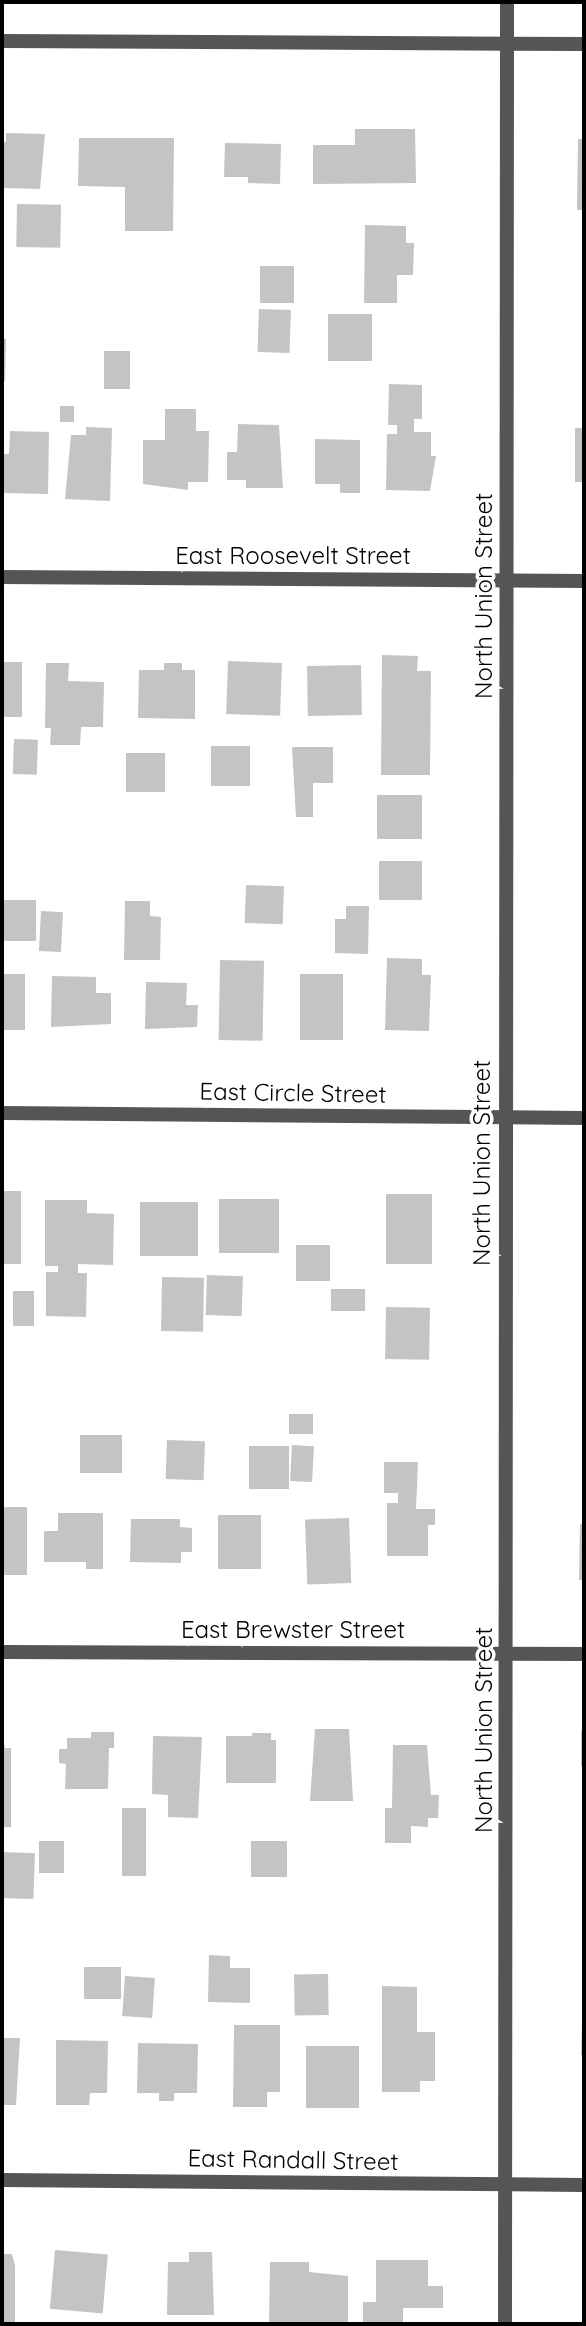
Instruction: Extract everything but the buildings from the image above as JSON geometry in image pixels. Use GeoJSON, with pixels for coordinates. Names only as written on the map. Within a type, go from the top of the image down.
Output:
{"type":"FeatureCollection","features":[{"type":"Feature","properties":{"kind":"street","name":"North Union Street"},"geometry":{"type":"LineString","coordinates":[[505,2324],[503,2184],[508,1653],[504,1118],[507,2]]}},
{"type":"Feature","properties":{"kind":"street"},"geometry":{"type":"LineString","coordinates":[[2,41],[584,44]]}},
{"type":"Feature","properties":{"kind":"street","name":"East Roosevelt Street"},"geometry":{"type":"LineString","coordinates":[[2,577],[584,581]]}},
{"type":"Feature","properties":{"kind":"street","name":"East Circle Street"},"geometry":{"type":"LineString","coordinates":[[2,1113],[584,1118]]}},
{"type":"Feature","properties":{"kind":"street","name":"East Brewster Street"},"geometry":{"type":"LineString","coordinates":[[2,1651],[584,1654]]}},
{"type":"Feature","properties":{"kind":"street","name":"East Randall Street"},"geometry":{"type":"LineString","coordinates":[[2,2179],[584,2185]]}}]}
